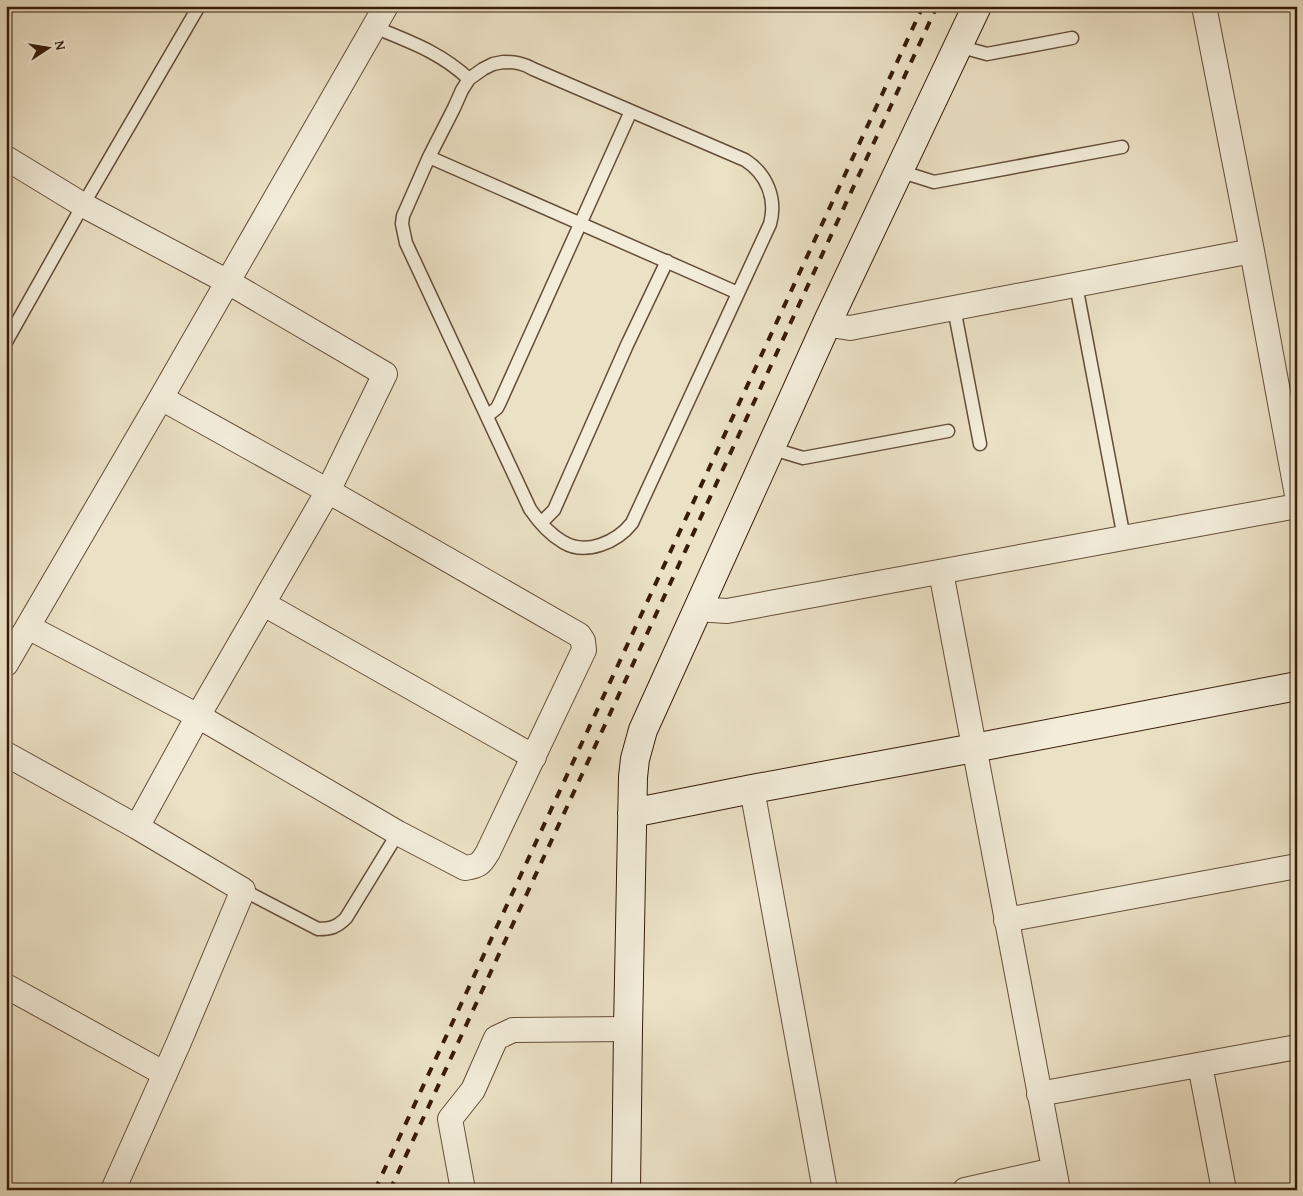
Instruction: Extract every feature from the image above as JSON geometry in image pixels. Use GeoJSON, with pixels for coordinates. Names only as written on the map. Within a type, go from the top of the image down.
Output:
{"type":"FeatureCollection","features":[{"type":"Feature","properties":{"kind":"street"},"geometry":{"type":"LineString","coordinates":[[6,664],[386,6]]}},
{"type":"Feature","properties":{"kind":"street"},"geometry":{"type":"LineString","coordinates":[[626,1190],[633,777],[635,759],[643,730],[828,321],[976,6]]}},
{"type":"Feature","properties":{"kind":"street"},"geometry":{"type":"LineString","coordinates":[[1204,6],[1297,495]]}},
{"type":"Feature","properties":{"kind":"street"},"geometry":{"type":"LineString","coordinates":[[6,158],[83,204],[228,282],[384,374],[328,491],[198,716],[137,827]]}},
{"type":"Feature","properties":{"kind":"street"},"geometry":{"type":"LineString","coordinates":[[828,321],[837,326],[850,328],[1252,251]]}},
{"type":"Feature","properties":{"kind":"street"},"geometry":{"type":"LineString","coordinates":[[28,627],[198,716],[398,833],[465,868],[481,863],[488,852],[584,650],[583,641],[579,635],[161,398]]}},
{"type":"Feature","properties":{"kind":"street"},"geometry":{"type":"LineString","coordinates":[[699,606],[711,610],[727,611],[1297,506]]}},
{"type":"Feature","properties":{"kind":"street"},"geometry":{"type":"LineString","coordinates":[[941,572],[1056,1180],[965,1190]]}},
{"type":"Feature","properties":{"kind":"street"},"geometry":{"type":"LineString","coordinates":[[264,604],[534,757]]}},
{"type":"Feature","properties":{"kind":"street"},"geometry":{"type":"LineString","coordinates":[[632,813],[1297,686]]}},
{"type":"Feature","properties":{"kind":"street"},"geometry":{"type":"LineString","coordinates":[[6,754],[137,827],[243,890],[165,1074],[113,1190]]}},
{"type":"Feature","properties":{"kind":"street"},"geometry":{"type":"LineString","coordinates":[[752,789],[825,1190]]}},
{"type":"Feature","properties":{"kind":"street"},"geometry":{"type":"LineString","coordinates":[[1006,920],[1297,866]]}},
{"type":"Feature","properties":{"kind":"street"},"geometry":{"type":"LineString","coordinates":[[6,986],[165,1074]]}},
{"type":"Feature","properties":{"kind":"street"},"geometry":{"type":"LineString","coordinates":[[463,1190],[450,1119],[473,1090],[496,1038],[513,1030],[628,1029]]}},
{"type":"Feature","properties":{"kind":"street"},"geometry":{"type":"LineString","coordinates":[[1039,1094],[1297,1048]]}},
{"type":"Feature","properties":{"kind":"street"},"geometry":{"type":"LineString","coordinates":[[1200,1065],[1224,1190]]}},
{"type":"Feature","properties":{"kind":"lane"},"geometry":{"type":"LineString","coordinates":[[6,342],[83,204],[199,6]]}},
{"type":"Feature","properties":{"kind":"lane"},"geometry":{"type":"LineString","coordinates":[[374,27],[432,52],[456,67],[469,79]]}},
{"type":"Feature","properties":{"kind":"lane"},"geometry":{"type":"LineString","coordinates":[[958,46],[987,54],[1072,38]]}},
{"type":"Feature","properties":{"kind":"lane"},"geometry":{"type":"LineString","coordinates":[[504,62],[525,64],[533,70],[745,160],[753,165],[768,186],[773,215],[770,224],[632,523],[618,537],[596,546],[575,546],[564,543],[548,530],[530,509],[406,243],[403,216],[429,157],[469,79],[493,64],[504,62]]}},
{"type":"Feature","properties":{"kind":"lane"},"geometry":{"type":"LineString","coordinates":[[487,416],[492,413],[500,402],[631,112]]}},
{"type":"Feature","properties":{"kind":"lane"},"geometry":{"type":"LineString","coordinates":[[899,170],[934,182],[1122,147]]}},
{"type":"Feature","properties":{"kind":"lane"},"geometry":{"type":"LineString","coordinates":[[429,157],[738,293]]}},
{"type":"Feature","properties":{"kind":"lane"},"geometry":{"type":"LineString","coordinates":[[542,523],[554,510],[627,345],[667,261]]}},
{"type":"Feature","properties":{"kind":"lane"},"geometry":{"type":"LineString","coordinates":[[1076,285],[1124,538]]}},
{"type":"Feature","properties":{"kind":"lane"},"geometry":{"type":"LineString","coordinates":[[954,308],[980,444]]}},
{"type":"Feature","properties":{"kind":"lane"},"geometry":{"type":"LineString","coordinates":[[770,448],[803,458],[948,431]]}},
{"type":"Feature","properties":{"kind":"lane"},"geometry":{"type":"LineString","coordinates":[[243,890],[318,929],[329,929],[339,925],[346,918],[398,833]]}},
{"type":"Feature","properties":{"kind":"railway"},"geometry":{"type":"LineString","coordinates":[[375,1190],[923,6]]}},
{"type":"Feature","properties":{"kind":"railway"},"geometry":{"type":"LineString","coordinates":[[390,1190],[937,6]]}}]}
